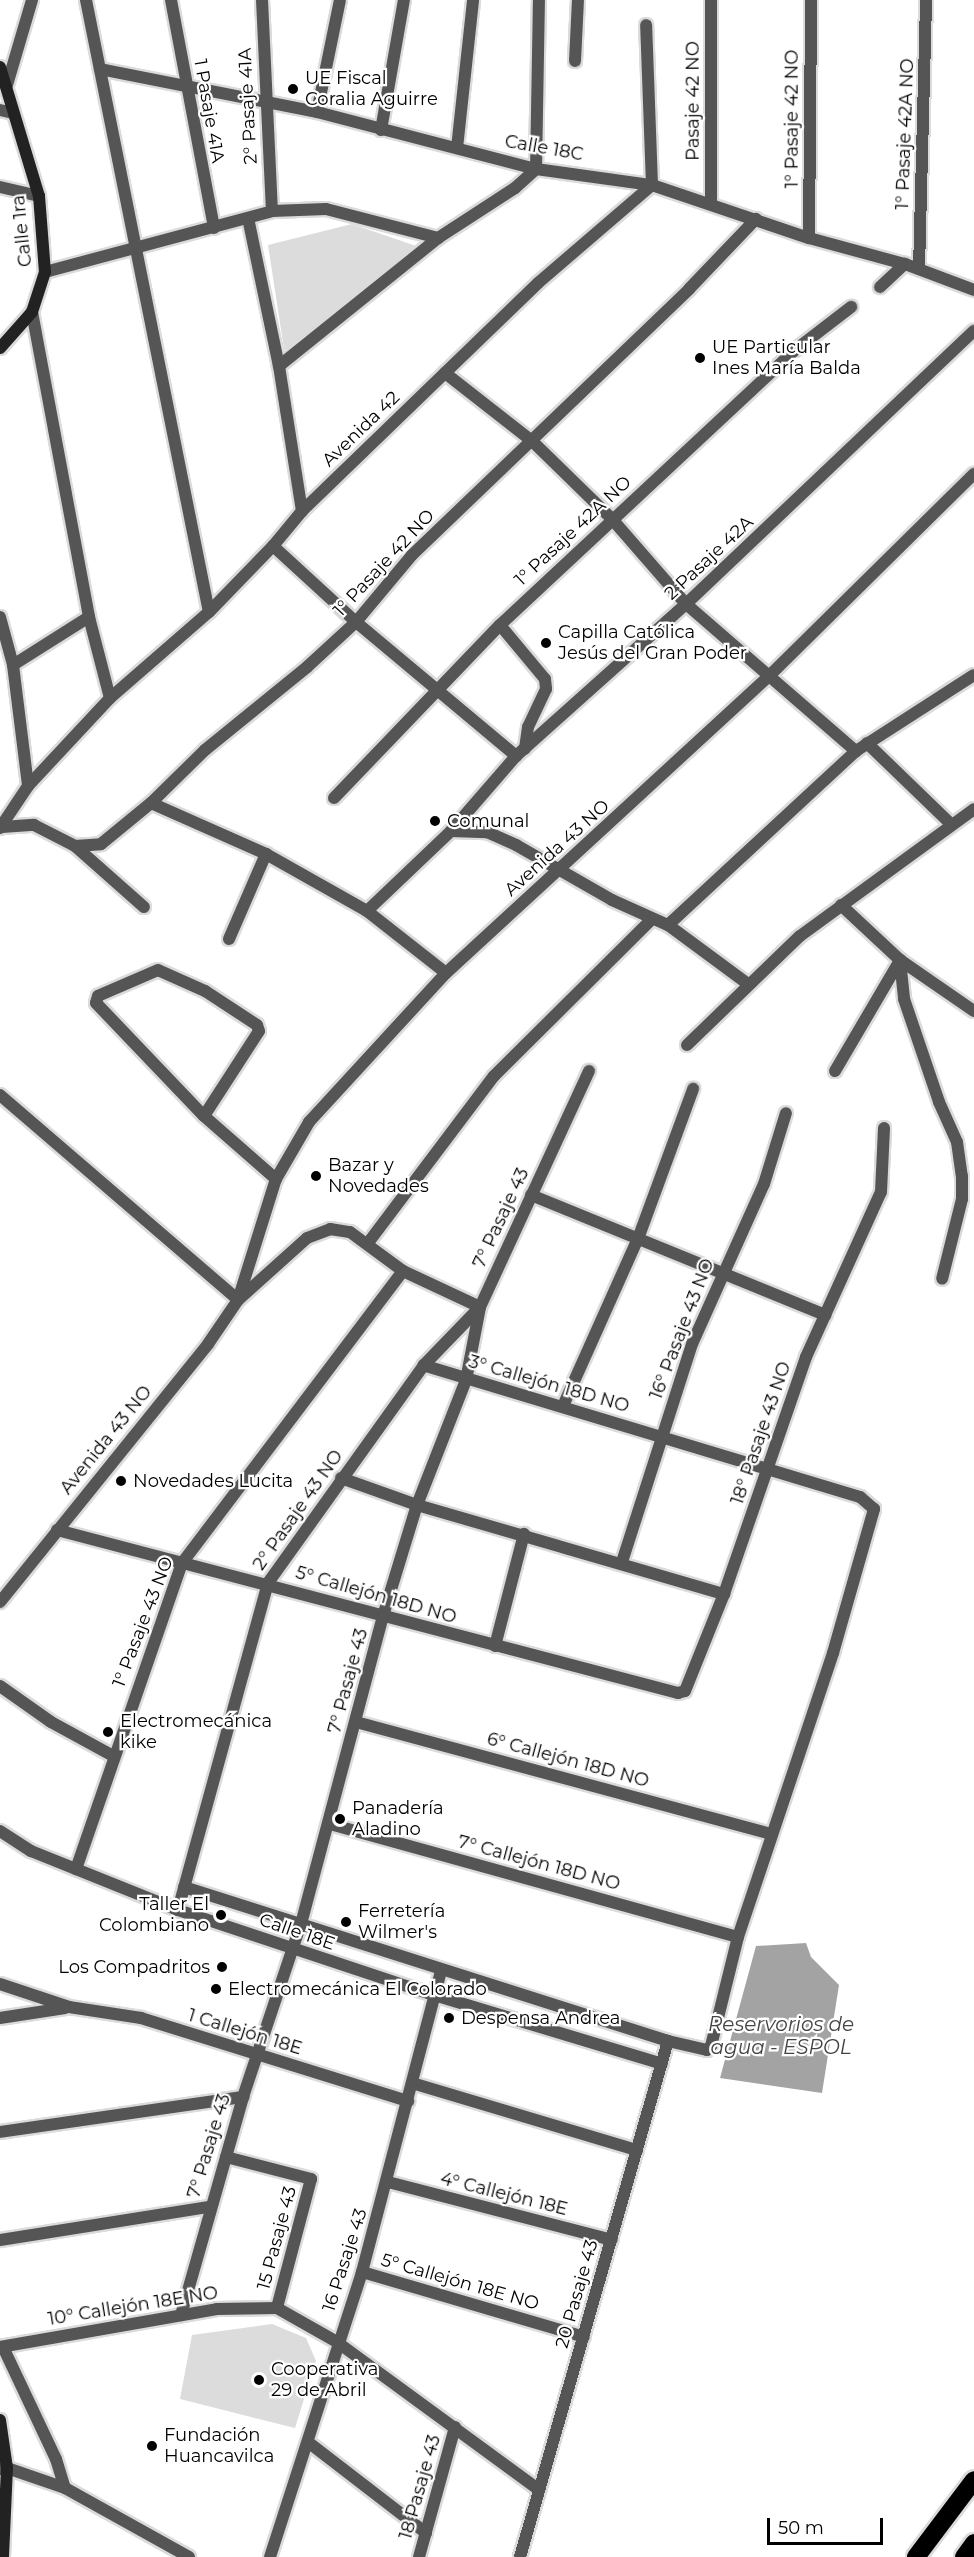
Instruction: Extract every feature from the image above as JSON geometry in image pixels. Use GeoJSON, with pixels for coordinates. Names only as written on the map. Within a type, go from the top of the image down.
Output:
{"type":"FeatureCollection","features":[{"type":"Feature","properties":{"kind":"highway"},"geometry":{"type":"LineString","coordinates":[[916,2557],[974,2480]]}},
{"type":"Feature","properties":{"kind":"highway"},"geometry":{"type":"LineString","coordinates":[[964,2557],[974,2543]]}},
{"type":"Feature","properties":{"kind":"street"},"geometry":{"type":"LineString","coordinates":[[7,85],[32,0]]}},
{"type":"Feature","properties":{"kind":"street"},"geometry":{"type":"LineString","coordinates":[[86,0],[208,612]]}},
{"type":"Feature","properties":{"kind":"street","name":"1 Pasaje 41A"},"geometry":{"type":"LineString","coordinates":[[171,0],[185,84],[214,228]]}},
{"type":"Feature","properties":{"kind":"street","name":"2° Pasaje 41A"},"geometry":{"type":"LineString","coordinates":[[261,0],[272,211]]}},
{"type":"Feature","properties":{"kind":"street"},"geometry":{"type":"LineString","coordinates":[[317,112],[340,0]]}},
{"type":"Feature","properties":{"kind":"street"},"geometry":{"type":"LineString","coordinates":[[381,130],[404,0]]}},
{"type":"Feature","properties":{"kind":"street"},"geometry":{"type":"LineString","coordinates":[[457,148],[473,0]]}},
{"type":"Feature","properties":{"kind":"street"},"geometry":{"type":"LineString","coordinates":[[279,366],[438,238],[515,188],[536,169],[539,0]]}},
{"type":"Feature","properties":{"kind":"street"},"geometry":{"type":"LineString","coordinates":[[575,61],[578,0]]}},
{"type":"Feature","properties":{"kind":"street","name":"Pasaje 42 NO"},"geometry":{"type":"LineString","coordinates":[[711,0],[711,202]]}},
{"type":"Feature","properties":{"kind":"street","name":"1° Pasaje 42 NO"},"geometry":{"type":"LineString","coordinates":[[809,238],[811,0]]}},
{"type":"Feature","properties":{"kind":"street","name":"1° Pasaje 42A NO"},"geometry":{"type":"LineString","coordinates":[[919,269],[926,0]]}},
{"type":"Feature","properties":{"kind":"street"},"geometry":{"type":"LineString","coordinates":[[646,25],[652,185]]}},
{"type":"Feature","properties":{"kind":"street","name":"Calle 1ra"},"geometry":{"type":"LineString","coordinates":[[0,67],[39,196],[45,272],[32,312],[0,348]]}},
{"type":"Feature","properties":{"kind":"street","name":"Calle 18C"},"geometry":{"type":"LineString","coordinates":[[100,69],[185,84],[317,112],[536,169],[652,185],[711,202],[809,238],[905,264],[974,290]]}},
{"type":"Feature","properties":{"kind":"street"},"geometry":{"type":"LineString","coordinates":[[0,110],[13,113]]}},
{"type":"Feature","properties":{"kind":"street","name":"Avenida 42"},"geometry":{"type":"LineString","coordinates":[[1,827],[28,786],[110,698],[208,612],[273,546],[302,511],[537,284],[652,185]]}},
{"type":"Feature","properties":{"kind":"street"},"geometry":{"type":"LineString","coordinates":[[0,187],[39,196]]}},
{"type":"Feature","properties":{"kind":"street"},"geometry":{"type":"LineString","coordinates":[[45,272],[272,211],[326,209],[438,238]]}},
{"type":"Feature","properties":{"kind":"street"},"geometry":{"type":"LineString","coordinates":[[248,218],[279,366],[302,511]]}},
{"type":"Feature","properties":{"kind":"street","name":"1° Pasaje 42 NO"},"geometry":{"type":"LineString","coordinates":[[75,846],[101,844],[151,803],[205,750],[308,667],[356,622],[412,555],[532,441],[756,219]]}},
{"type":"Feature","properties":{"kind":"street"},"geometry":{"type":"LineString","coordinates":[[880,287],[905,264]]}},
{"type":"Feature","properties":{"kind":"street","name":"1° Pasaje 42A NO"},"geometry":{"type":"LineString","coordinates":[[334,798],[435,689],[500,625],[795,350],[851,307]]}},
{"type":"Feature","properties":{"kind":"street"},"geometry":{"type":"LineString","coordinates":[[32,312],[89,617],[110,698]]}},
{"type":"Feature","properties":{"kind":"street","name":"2 Pasaje 42A"},"geometry":{"type":"LineString","coordinates":[[367,911],[451,831],[521,753],[686,604],[974,331]]}},
{"type":"Feature","properties":{"kind":"street"},"geometry":{"type":"LineString","coordinates":[[445,372],[532,441],[612,519],[686,604],[856,751]]}},
{"type":"Feature","properties":{"kind":"street","name":"Avenida 43 NO"},"geometry":{"type":"LineString","coordinates":[[238,1300],[276,1179],[309,1122],[446,973],[769,676],[974,474]]}},
{"type":"Feature","properties":{"kind":"street"},"geometry":{"type":"LineString","coordinates":[[273,546],[356,622],[435,689],[521,753],[528,726],[546,689],[545,679],[500,625]]}},
{"type":"Feature","properties":{"kind":"street"},"geometry":{"type":"LineString","coordinates":[[0,617],[13,665],[28,786]]}},
{"type":"Feature","properties":{"kind":"street"},"geometry":{"type":"LineString","coordinates":[[13,665],[89,617]]}},
{"type":"Feature","properties":{"kind":"street"},"geometry":{"type":"LineString","coordinates":[[668,926],[856,751],[974,675]]}},
{"type":"Feature","properties":{"kind":"street"},"geometry":{"type":"LineString","coordinates":[[867,743],[951,824]]}},
{"type":"Feature","properties":{"kind":"street"},"geometry":{"type":"LineString","coordinates":[[151,803],[266,854],[367,911],[446,973]]}},
{"type":"Feature","properties":{"kind":"street"},"geometry":{"type":"LineString","coordinates":[[687,1045],[748,984],[841,905],[974,808]]}},
{"type":"Feature","properties":{"kind":"street"},"geometry":{"type":"LineString","coordinates":[[1,827],[34,825],[75,846],[144,907]]}},
{"type":"Feature","properties":{"kind":"street"},"geometry":{"type":"LineString","coordinates":[[451,831],[487,832],[668,926],[748,984]]}},
{"type":"Feature","properties":{"kind":"street"},"geometry":{"type":"LineString","coordinates":[[229,939],[266,854]]}},
{"type":"Feature","properties":{"kind":"street"},"geometry":{"type":"LineString","coordinates":[[841,905],[900,960],[974,1011]]}},
{"type":"Feature","properties":{"kind":"street"},"geometry":{"type":"LineString","coordinates":[[368,1243],[494,1076],[652,919]]}},
{"type":"Feature","properties":{"kind":"street"},"geometry":{"type":"LineString","coordinates":[[836,1071],[900,960]]}},
{"type":"Feature","properties":{"kind":"street"},"geometry":{"type":"LineString","coordinates":[[900,960],[904,999],[939,1102],[957,1142],[962,1176],[962,1199],[942,1279]]}},
{"type":"Feature","properties":{"kind":"street"},"geometry":{"type":"LineString","coordinates":[[204,1116],[259,1031],[257,1025],[205,991],[158,970],[98,996],[96,1003],[204,1116],[276,1179]]}},
{"type":"Feature","properties":{"kind":"street","name":"7° Pasaje 43"},"geometry":{"type":"LineString","coordinates":[[181,2315],[209,2207],[301,1924],[330,1824],[383,1617],[417,1505],[466,1380],[480,1307],[589,1071]]}},
{"type":"Feature","properties":{"kind":"street"},"geometry":{"type":"LineString","coordinates":[[562,1406],[639,1236],[693,1089]]}},
{"type":"Feature","properties":{"kind":"street"},"geometry":{"type":"LineString","coordinates":[[0,1095],[238,1300]]}},
{"type":"Feature","properties":{"kind":"street","name":"16° Pasaje 43 NO"},"geometry":{"type":"LineString","coordinates":[[622,1562],[692,1344],[764,1184],[786,1113]]}},
{"type":"Feature","properties":{"kind":"street","name":"18° Pasaje 43 NO"},"geometry":{"type":"LineString","coordinates":[[685,1690],[724,1594],[806,1357],[881,1192],[884,1128]]}},
{"type":"Feature","properties":{"kind":"street"},"geometry":{"type":"LineString","coordinates":[[531,1195],[639,1236],[825,1315]]}},
{"type":"Feature","properties":{"kind":"street","name":"Avenida 43 NO"},"geometry":{"type":"LineString","coordinates":[[0,1602],[208,1344],[238,1300],[307,1238],[330,1228],[350,1232],[368,1243],[403,1271],[480,1307]]}},
{"type":"Feature","properties":{"kind":"street","name":"1° Pasaje 43 NO"},"geometry":{"type":"LineString","coordinates":[[76,1869],[113,1756],[182,1563],[403,1271]]}},
{"type":"Feature","properties":{"kind":"street","name":"2° Pasaje 43 NO"},"geometry":{"type":"LineString","coordinates":[[178,1910],[268,1583],[424,1365],[480,1307]]}},
{"type":"Feature","properties":{"kind":"street","name":"3° Callejón 18D NO"},"geometry":{"type":"LineString","coordinates":[[424,1365],[466,1380],[662,1434],[860,1497],[874,1509],[833,1653],[771,1834]]}},
{"type":"Feature","properties":{"kind":"street"},"geometry":{"type":"LineString","coordinates":[[341,1478],[417,1505],[622,1562],[724,1594]]}},
{"type":"Feature","properties":{"kind":"street","name":"5° Callejón 18D NO"},"geometry":{"type":"LineString","coordinates":[[57,1530],[268,1583],[383,1617],[678,1694],[685,1690]]}},
{"type":"Feature","properties":{"kind":"street"},"geometry":{"type":"LineString","coordinates":[[495,1646],[524,1534]]}},
{"type":"Feature","properties":{"kind":"street"},"geometry":{"type":"LineString","coordinates":[[0,1686],[51,1722],[113,1756]]}},
{"type":"Feature","properties":{"kind":"street","name":"6° Callejón 18D NO"},"geometry":{"type":"LineString","coordinates":[[356,1722],[771,1834]]}},
{"type":"Feature","properties":{"kind":"street","name":"7° Callejón 18D NO"},"geometry":{"type":"LineString","coordinates":[[330,1824],[738,1937]]}},
{"type":"Feature","properties":{"kind":"street","name":"Calle 18E"},"geometry":{"type":"LineString","coordinates":[[0,1831],[31,1851],[178,1910],[434,1995],[662,2064]]}},
{"type":"Feature","properties":{"kind":"street"},"geometry":{"type":"LineString","coordinates":[[668,2041],[707,2050],[711,2046],[738,1937],[771,1834]]}},
{"type":"Feature","properties":{"kind":"street","name":"Calle 18E"},"geometry":{"type":"LineString","coordinates":[[184,1887],[668,2041]]}},
{"type":"Feature","properties":{"kind":"street","name":"16 Pasaje 43"},"geometry":{"type":"LineString","coordinates":[[270,2557],[308,2442],[337,2342],[362,2272],[388,2182],[441,1970]]}},
{"type":"Feature","properties":{"kind":"street","name":"1 Callejón 18E"},"geometry":{"type":"LineString","coordinates":[[0,1984],[69,2007],[141,2018],[408,2102]]}},
{"type":"Feature","properties":{"kind":"street","name":"1 Callejón 18E"},"geometry":{"type":"LineString","coordinates":[[0,2018],[69,2007]]}},
{"type":"Feature","properties":{"kind":"street","name":"20 Pasaje 43"},"geometry":{"type":"LineString","coordinates":[[520,2557],[668,2041]]}},
{"type":"Feature","properties":{"kind":"street"},"geometry":{"type":"LineString","coordinates":[[412,2083],[637,2150]]}},
{"type":"Feature","properties":{"kind":"street"},"geometry":{"type":"LineString","coordinates":[[0,2132],[243,2097]]}},
{"type":"Feature","properties":{"kind":"street","name":"15 Pasaje 43"},"geometry":{"type":"LineString","coordinates":[[226,2157],[310,2178],[277,2308]]}},
{"type":"Feature","properties":{"kind":"street","name":"4° Callejón 18E"},"geometry":{"type":"LineString","coordinates":[[388,2182],[612,2240]]}},
{"type":"Feature","properties":{"kind":"street"},"geometry":{"type":"LineString","coordinates":[[0,2240],[209,2207]]}},
{"type":"Feature","properties":{"kind":"street","name":"5° Callejón 18E NO"},"geometry":{"type":"LineString","coordinates":[[362,2272],[584,2337]]}},
{"type":"Feature","properties":{"kind":"street"},"geometry":{"type":"LineString","coordinates":[[277,2308],[337,2342],[539,2490]]}},
{"type":"Feature","properties":{"kind":"street","name":"10° Callejón 18E NO"},"geometry":{"type":"LineString","coordinates":[[2,2347],[218,2309],[277,2308]]}},
{"type":"Feature","properties":{"kind":"street"},"geometry":{"type":"LineString","coordinates":[[2,2347],[56,2459],[65,2488]]}},
{"type":"Feature","properties":{"kind":"street"},"geometry":{"type":"LineString","coordinates":[[0,2420],[4,2468],[3,2557]]}},
{"type":"Feature","properties":{"kind":"street","name":"18 Pasaje 43"},"geometry":{"type":"LineString","coordinates":[[419,2557],[455,2427]]}},
{"type":"Feature","properties":{"kind":"street"},"geometry":{"type":"LineString","coordinates":[[308,2442],[426,2534]]}},
{"type":"Feature","properties":{"kind":"street"},"geometry":{"type":"LineString","coordinates":[[4,2468],[65,2488],[189,2557]]}},
{"type":"Feature","properties":{"kind":"shaded area"},"geometry":{"type":"Polygon","coordinates":[[[352,224],[416,246],[291,351],[284,349],[268,245],[352,224]]]}},
{"type":"Feature","properties":{"kind":"shaded area"},"geometry":{"type":"Polygon","coordinates":[[[272,2324],[306,2338],[316,2361],[295,2428],[180,2399],[192,2335],[272,2324]]]}},
{"type":"Feature","properties":{"kind":"water","name":"Reservorios de agua - ESPOL"},"geometry":{"type":"Polygon","coordinates":[[[806,1943],[811,1957],[839,1985],[822,2093],[720,2078],[756,1946],[806,1943]]]}},
{"type":"Feature","properties":{"kind":"place","name":"UE Fiscal Coralia Aguirre"},"geometry":{"type":"Point","coordinates":[293,89]}},
{"type":"Feature","properties":{"kind":"place","name":"UE Particular Ines María Balda"},"geometry":{"type":"Point","coordinates":[700,358]}},
{"type":"Feature","properties":{"kind":"place","name":"Capilla Católica Jesús del Gran Poder"},"geometry":{"type":"Point","coordinates":[546,643]}},
{"type":"Feature","properties":{"kind":"place","name":"Comunal"},"geometry":{"type":"Point","coordinates":[435,821]}},
{"type":"Feature","properties":{"kind":"place","name":"Bazar y Novedades"},"geometry":{"type":"Point","coordinates":[316,1176]}},
{"type":"Feature","properties":{"kind":"place","name":"Novedades Lucita"},"geometry":{"type":"Point","coordinates":[121,1481]}},
{"type":"Feature","properties":{"kind":"place","name":"Electromecánica kike"},"geometry":{"type":"Point","coordinates":[108,1732]}},
{"type":"Feature","properties":{"kind":"place","name":"Panadería Aladino"},"geometry":{"type":"Point","coordinates":[340,1819]}},
{"type":"Feature","properties":{"kind":"place","name":"Taller El Colombiano"},"geometry":{"type":"Point","coordinates":[221,1915]}},
{"type":"Feature","properties":{"kind":"place","name":"Ferretería Wilmer's"},"geometry":{"type":"Point","coordinates":[346,1922]}},
{"type":"Feature","properties":{"kind":"place","name":"Los Compadritos"},"geometry":{"type":"Point","coordinates":[222,1967]}},
{"type":"Feature","properties":{"kind":"place","name":"Electromecánica El Colorado"},"geometry":{"type":"Point","coordinates":[216,1989]}},
{"type":"Feature","properties":{"kind":"place","name":"Despensa Andrea"},"geometry":{"type":"Point","coordinates":[449,2018]}},
{"type":"Feature","properties":{"kind":"place","name":"Cooperativa 29 de Abril"},"geometry":{"type":"Point","coordinates":[259,2380]}},
{"type":"Feature","properties":{"kind":"place","name":"Fundación Huancavilca"},"geometry":{"type":"Point","coordinates":[152,2446]}}]}
